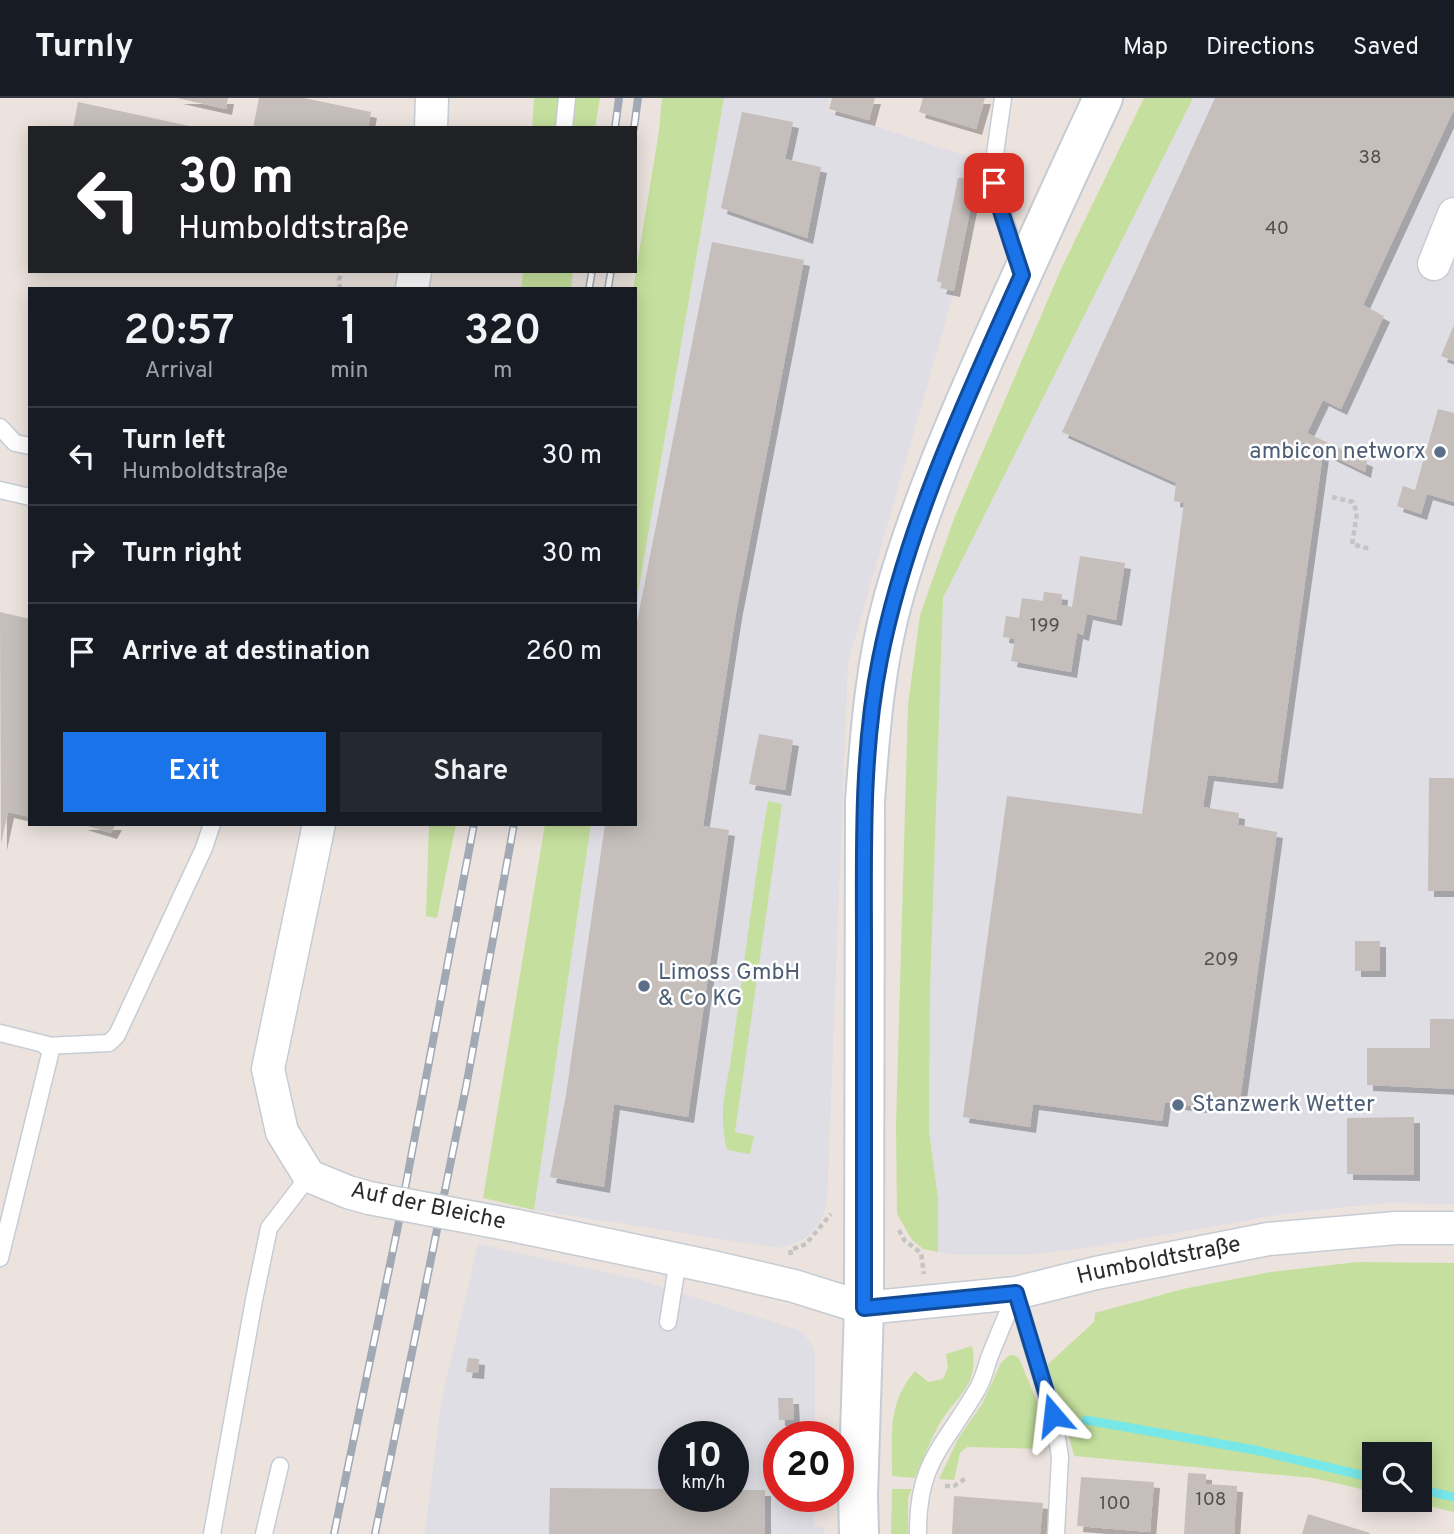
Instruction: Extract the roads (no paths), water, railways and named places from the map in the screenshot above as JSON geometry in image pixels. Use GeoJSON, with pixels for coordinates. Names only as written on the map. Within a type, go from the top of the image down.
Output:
{"type":"FeatureCollection","features":[{"type":"Feature","properties":{"kind":"main road"},"geometry":{"type":"LineString","coordinates":[[859,1534],[864,1308],[865,801],[879,662],[894,597],[951,434],[1103,98]]}},
{"type":"Feature","properties":{"kind":"street"},"geometry":{"type":"LineString","coordinates":[[431,126],[432,98]]}},
{"type":"Feature","properties":{"kind":"street"},"geometry":{"type":"LineString","coordinates":[[1434,264],[1454,214]]}},
{"type":"Feature","properties":{"kind":"street"},"geometry":{"type":"LineString","coordinates":[[309,1176],[282,1132],[268,1069],[319,826]]}},
{"type":"Feature","properties":{"kind":"street","name":"Auf der Bleiche"},"geometry":{"type":"LineString","coordinates":[[309,1176],[369,1198],[678,1260],[794,1286],[864,1308]]}},
{"type":"Feature","properties":{"kind":"street","name":"Humboldtstraße"},"geometry":{"type":"LineString","coordinates":[[864,1308],[1016,1293],[1096,1273],[1268,1240],[1396,1228],[1454,1228]]}},
{"type":"Feature","properties":{"kind":"lane"},"geometry":{"type":"LineString","coordinates":[[564,126],[567,98]]}},
{"type":"Feature","properties":{"kind":"lane"},"geometry":{"type":"LineString","coordinates":[[1003,98],[993,160],[994,183],[1022,275]]}},
{"type":"Feature","properties":{"kind":"lane"},"geometry":{"type":"LineString","coordinates":[[0,427],[15,443],[28,446]]}},
{"type":"Feature","properties":{"kind":"lane"},"geometry":{"type":"LineString","coordinates":[[0,491],[28,497]]}},
{"type":"Feature","properties":{"kind":"lane"},"geometry":{"type":"LineString","coordinates":[[0,1033],[49,1046],[108,1043],[117,1035],[211,826]]}},
{"type":"Feature","properties":{"kind":"lane"},"geometry":{"type":"LineString","coordinates":[[0,1258],[49,1046]]}},
{"type":"Feature","properties":{"kind":"lane"},"geometry":{"type":"LineString","coordinates":[[215,1530],[269,1228],[309,1176]]}},
{"type":"Feature","properties":{"kind":"lane"},"geometry":{"type":"LineString","coordinates":[[668,1322],[678,1260]]}},
{"type":"Feature","properties":{"kind":"lane"},"geometry":{"type":"LineString","coordinates":[[918,1534],[920,1498],[929,1467],[941,1443],[979,1386],[1016,1293]]}},
{"type":"Feature","properties":{"kind":"lane"},"geometry":{"type":"LineString","coordinates":[[1016,1293],[1055,1426],[1060,1457],[1056,1534]]}},
{"type":"Feature","properties":{"kind":"lane"},"geometry":{"type":"LineString","coordinates":[[264,1534],[280,1466]]}},
{"type":"Feature","properties":{"kind":"waterway"},"geometry":{"type":"LineString","coordinates":[[1086,1420],[1255,1450],[1362,1475]]}},
{"type":"Feature","properties":{"kind":"waterway"},"geometry":{"type":"LineString","coordinates":[[1432,1492],[1454,1497]]}},
{"type":"Feature","properties":{"kind":"railway"},"geometry":{"type":"LineString","coordinates":[[615,126],[619,98]]}},
{"type":"Feature","properties":{"kind":"railway"},"geometry":{"type":"LineString","coordinates":[[634,126],[638,98]]}},
{"type":"Feature","properties":{"kind":"railway"},"geometry":{"type":"LineString","coordinates":[[589,287],[592,273]]}},
{"type":"Feature","properties":{"kind":"railway"},"geometry":{"type":"LineString","coordinates":[[608,287],[611,273]]}},
{"type":"Feature","properties":{"kind":"railway"},"geometry":{"type":"LineString","coordinates":[[334,1534],[398,1226],[474,826]]}},
{"type":"Feature","properties":{"kind":"railway"},"geometry":{"type":"LineString","coordinates":[[375,1534],[466,1087],[514,826]]}},
{"type":"Feature","properties":{"kind":"place","name":"ambicon networx"},"geometry":{"type":"Point","coordinates":[1440,452]}},
{"type":"Feature","properties":{"kind":"place","name":"Limoss GmbH & Co KG"},"geometry":{"type":"Point","coordinates":[644,986]}},
{"type":"Feature","properties":{"kind":"place","name":"Stanzwerk Wetter"},"geometry":{"type":"Point","coordinates":[1178,1105]}}]}
